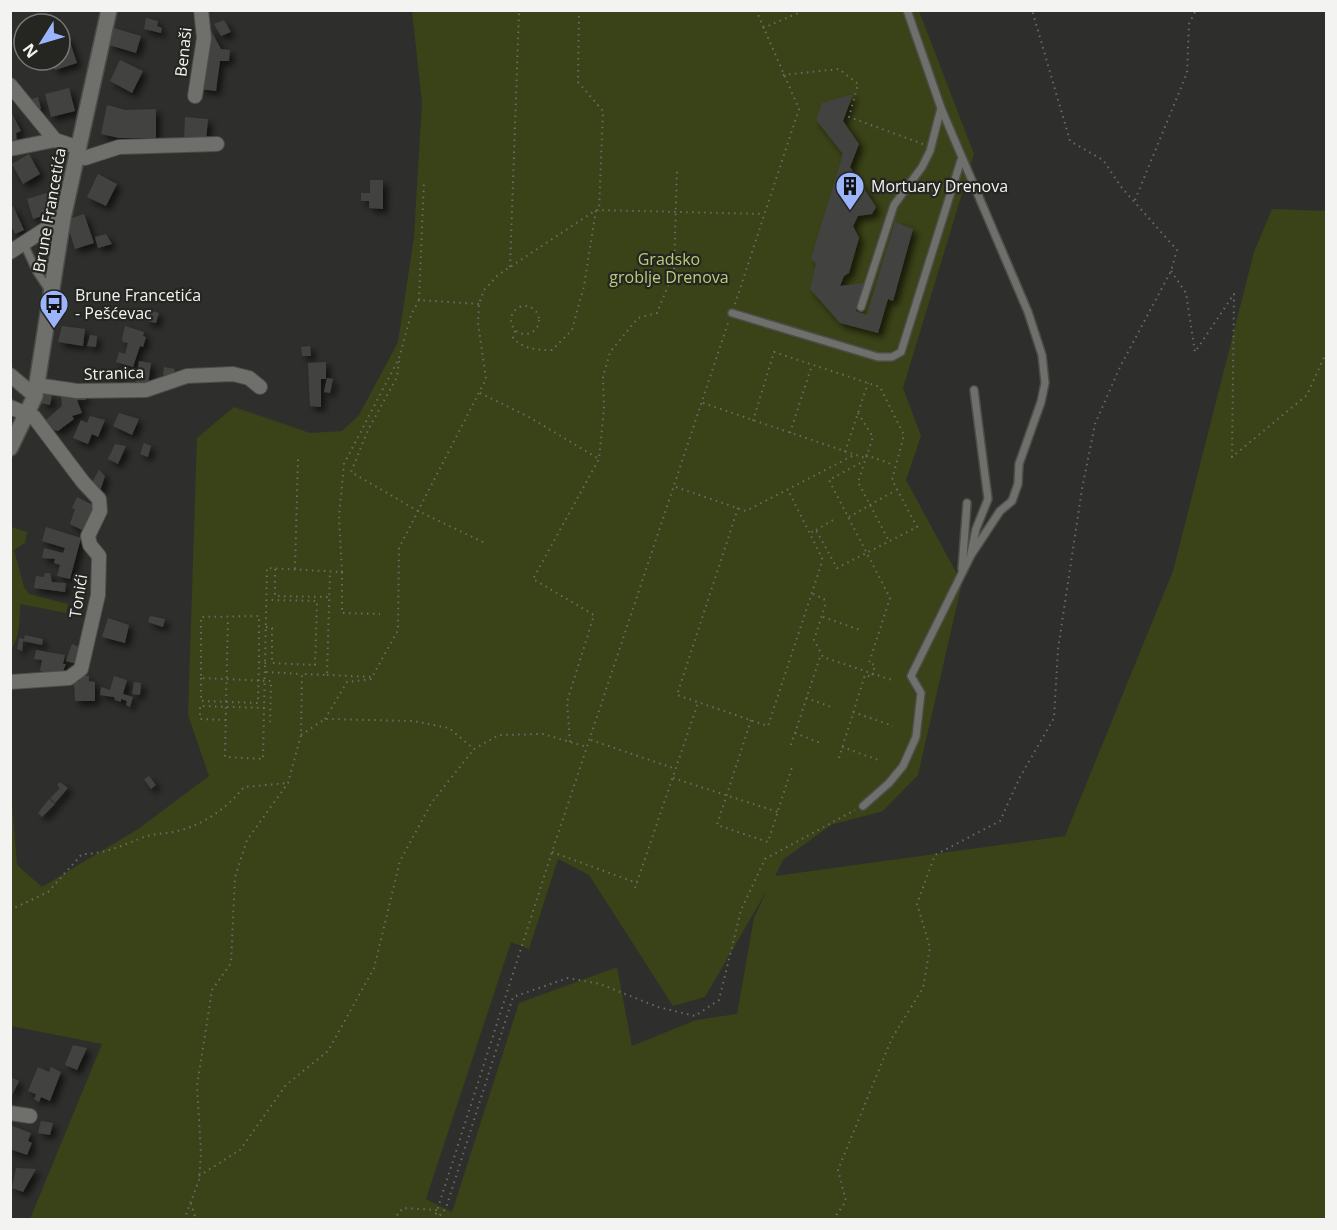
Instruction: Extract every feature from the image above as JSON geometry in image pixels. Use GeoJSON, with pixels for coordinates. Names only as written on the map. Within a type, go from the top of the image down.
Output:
{"type":"FeatureCollection","features":[{"type":"Feature","properties":{"kind":"street","name":"Brune Francetića"},"geometry":{"type":"LineString","coordinates":[[10,448],[36,391],[53,294],[63,218],[109,10]]}},
{"type":"Feature","properties":{"kind":"street","name":"Benaši"},"geometry":{"type":"LineString","coordinates":[[195,96],[204,38],[201,10]]}},
{"type":"Feature","properties":{"kind":"street"},"geometry":{"type":"LineString","coordinates":[[10,85],[55,140],[85,158],[119,147],[218,144]]}},
{"type":"Feature","properties":{"kind":"street"},"geometry":{"type":"LineString","coordinates":[[10,149],[55,140]]}},
{"type":"Feature","properties":{"kind":"street"},"geometry":{"type":"LineString","coordinates":[[10,252],[63,218]]}},
{"type":"Feature","properties":{"kind":"street","name":"Stranica"},"geometry":{"type":"LineString","coordinates":[[36,391],[146,390],[187,376],[233,374],[249,378],[260,387]]}},
{"type":"Feature","properties":{"kind":"street"},"geometry":{"type":"LineString","coordinates":[[10,375],[36,391]]}},
{"type":"Feature","properties":{"kind":"street"},"geometry":{"type":"LineString","coordinates":[[10,407],[27,414]]}},
{"type":"Feature","properties":{"kind":"street","name":"Tonići"},"geometry":{"type":"LineString","coordinates":[[10,682],[69,678],[77,674],[83,664],[99,584],[99,556],[90,545],[88,536],[100,512],[99,499],[83,482],[34,417],[27,414]]}},
{"type":"Feature","properties":{"kind":"street"},"geometry":{"type":"LineString","coordinates":[[10,1113],[30,1116]]}},
{"type":"Feature","properties":{"kind":"lane"},"geometry":{"type":"LineString","coordinates":[[863,806],[889,783],[903,766],[916,736],[921,693],[911,676],[971,555],[999,511],[1012,501],[1018,484],[1019,464],[1041,402],[1045,368],[1028,312],[961,160],[906,10]]}},
{"type":"Feature","properties":{"kind":"lane"},"geometry":{"type":"LineString","coordinates":[[861,308],[894,205],[922,167],[931,147],[941,108]]}},
{"type":"Feature","properties":{"kind":"lane"},"geometry":{"type":"LineString","coordinates":[[732,313],[878,357],[892,357],[900,352],[961,160]]}},
{"type":"Feature","properties":{"kind":"lane"},"geometry":{"type":"LineString","coordinates":[[23,243],[37,272],[53,294]]}},
{"type":"Feature","properties":{"kind":"lane"},"geometry":{"type":"LineString","coordinates":[[971,555],[976,529],[988,499],[974,390]]}},
{"type":"Feature","properties":{"kind":"lane"},"geometry":{"type":"LineString","coordinates":[[962,573],[967,503]]}},
{"type":"Feature","properties":{"kind":"path"},"geometry":{"type":"LineString","coordinates":[[510,267],[519,12],[511,10]]}},
{"type":"Feature","properties":{"kind":"path"},"geometry":{"type":"LineString","coordinates":[[515,331],[524,335],[537,328],[540,319],[535,310],[523,306],[515,310],[511,318],[515,331],[513,338],[519,344],[532,350],[552,350],[572,330],[584,286],[597,210],[603,111],[578,82],[579,10]]}},
{"type":"Feature","properties":{"kind":"path"},"geometry":{"type":"LineString","coordinates":[[435,1220],[552,852],[676,487],[798,110],[756,10]]}},
{"type":"Feature","properties":{"kind":"path"},"geometry":{"type":"LineString","coordinates":[[833,1220],[846,1201],[838,1170],[892,1038],[923,988],[930,947],[917,904],[936,855],[1000,821],[1020,777],[1054,718],[1058,649],[1082,489],[1095,424],[1120,367],[1172,271],[1177,250],[1134,201],[1103,160],[1070,141],[1032,10]]}},
{"type":"Feature","properties":{"kind":"path"},"geometry":{"type":"LineString","coordinates":[[1134,201],[1187,73],[1189,24],[1196,10]]}},
{"type":"Feature","properties":{"kind":"path"},"geometry":{"type":"LineString","coordinates":[[763,28],[801,12]]}},
{"type":"Feature","properties":{"kind":"path"},"geometry":{"type":"LineString","coordinates":[[783,75],[839,69],[858,84],[849,117],[931,147]]}},
{"type":"Feature","properties":{"kind":"path"},"geometry":{"type":"LineString","coordinates":[[570,742],[567,702],[594,615],[533,579],[598,459],[604,409],[603,377],[610,352],[638,318],[657,313],[674,271],[677,168]]}},
{"type":"Feature","properties":{"kind":"path"},"geometry":{"type":"LineString","coordinates":[[424,180],[418,300],[411,315],[399,358],[397,377],[368,430],[351,472],[418,511],[485,543]]}},
{"type":"Feature","properties":{"kind":"path"},"geometry":{"type":"LineString","coordinates":[[301,735],[326,719],[347,682],[372,677],[398,630],[399,548],[486,379],[478,323],[479,304],[484,290],[498,275],[597,210],[764,214]]}},
{"type":"Feature","properties":{"kind":"path"},"geometry":{"type":"LineString","coordinates":[[1172,271],[1186,293],[1195,352],[1234,294],[1232,457],[1307,395],[1325,355],[1326,358]]}},
{"type":"Feature","properties":{"kind":"path"},"geometry":{"type":"LineString","coordinates":[[418,300],[479,304]]}},
{"type":"Feature","properties":{"kind":"path"},"geometry":{"type":"LineString","coordinates":[[753,421],[774,352],[880,387],[904,435],[894,465],[892,480],[917,527],[837,568],[816,530]]}},
{"type":"Feature","properties":{"kind":"path"},"geometry":{"type":"LineString","coordinates":[[380,614],[342,613],[339,517],[344,464],[399,358]]}},
{"type":"Feature","properties":{"kind":"path"},"geometry":{"type":"LineString","coordinates":[[790,434],[812,365]]}},
{"type":"Feature","properties":{"kind":"path"},"geometry":{"type":"LineString","coordinates":[[845,452],[868,383]]}},
{"type":"Feature","properties":{"kind":"path"},"geometry":{"type":"LineString","coordinates":[[479,393],[529,417],[598,459]]}},
{"type":"Feature","properties":{"kind":"path"},"geometry":{"type":"LineString","coordinates":[[703,403],[854,455],[894,465]]}},
{"type":"Feature","properties":{"kind":"path"},"geometry":{"type":"LineString","coordinates":[[858,413],[873,437],[858,482],[889,541]]}},
{"type":"Feature","properties":{"kind":"path"},"geometry":{"type":"LineString","coordinates":[[676,487],[746,511],[854,455]]}},
{"type":"Feature","properties":{"kind":"path"},"geometry":{"type":"LineString","coordinates":[[839,758],[865,675],[872,677],[873,674],[875,665],[869,663],[890,598],[830,480],[865,458]]}},
{"type":"Feature","properties":{"kind":"path"},"geometry":{"type":"LineString","coordinates":[[295,570],[298,459]]}},
{"type":"Feature","properties":{"kind":"path"},"geometry":{"type":"LineString","coordinates":[[738,508],[677,695],[768,726],[813,594],[822,558],[788,490]]}},
{"type":"Feature","properties":{"kind":"path"},"geometry":{"type":"LineString","coordinates":[[849,517],[897,490]]}},
{"type":"Feature","properties":{"kind":"path"},"geometry":{"type":"LineString","coordinates":[[810,533],[835,519]]}},
{"type":"Feature","properties":{"kind":"path"},"geometry":{"type":"LineString","coordinates":[[226,707],[225,757],[263,759],[267,568],[342,572]]}},
{"type":"Feature","properties":{"kind":"path"},"geometry":{"type":"LineString","coordinates":[[275,569],[275,596],[329,597]]}},
{"type":"Feature","properties":{"kind":"path"},"geometry":{"type":"LineString","coordinates":[[327,675],[330,571]]}},
{"type":"Feature","properties":{"kind":"path"},"geometry":{"type":"LineString","coordinates":[[813,594],[824,599],[825,606],[814,639],[823,657],[892,680]]}},
{"type":"Feature","properties":{"kind":"path"},"geometry":{"type":"LineString","coordinates":[[266,627],[272,628],[272,663],[315,665],[317,601],[267,600]]}},
{"type":"Feature","properties":{"kind":"path"},"geometry":{"type":"LineString","coordinates":[[201,616],[228,616],[260,616],[258,703],[201,701],[201,616]]}},
{"type":"Feature","properties":{"kind":"path"},"geometry":{"type":"LineString","coordinates":[[226,702],[228,616]]}},
{"type":"Feature","properties":{"kind":"path"},"geometry":{"type":"LineString","coordinates":[[822,616],[860,630]]}},
{"type":"Feature","properties":{"kind":"path"},"geometry":{"type":"LineString","coordinates":[[791,745],[821,653]]}},
{"type":"Feature","properties":{"kind":"path"},"geometry":{"type":"LineString","coordinates":[[259,662],[266,663]]}},
{"type":"Feature","properties":{"kind":"path"},"geometry":{"type":"LineString","coordinates":[[266,672],[372,677]]}},
{"type":"Feature","properties":{"kind":"path"},"geometry":{"type":"LineString","coordinates":[[184,1220],[199,1176],[201,1153],[197,1086],[212,990],[231,963],[235,877],[247,840],[288,783],[301,735],[302,674]]}},
{"type":"Feature","properties":{"kind":"path"},"geometry":{"type":"LineString","coordinates":[[201,678],[271,681],[270,726]]}},
{"type":"Feature","properties":{"kind":"path"},"geometry":{"type":"LineString","coordinates":[[806,698],[834,708]]}},
{"type":"Feature","properties":{"kind":"path"},"geometry":{"type":"LineString","coordinates":[[635,888],[698,702]]}},
{"type":"Feature","properties":{"kind":"path"},"geometry":{"type":"LineString","coordinates":[[226,720],[200,719],[200,706],[265,708]]}},
{"type":"Feature","properties":{"kind":"path"},"geometry":{"type":"LineString","coordinates":[[853,712],[893,726]]}},
{"type":"Feature","properties":{"kind":"path"},"geometry":{"type":"LineString","coordinates":[[326,719],[413,722],[449,728],[474,749]]}},
{"type":"Feature","properties":{"kind":"path"},"geometry":{"type":"LineString","coordinates":[[752,720],[717,825],[768,842],[793,764]]}},
{"type":"Feature","properties":{"kind":"path"},"geometry":{"type":"LineString","coordinates":[[199,1176],[240,1150],[286,1085],[328,1051],[374,968],[400,861],[432,802],[474,749],[499,735],[543,734],[587,747]]}},
{"type":"Feature","properties":{"kind":"path"},"geometry":{"type":"LineString","coordinates":[[795,734],[823,744]]}},
{"type":"Feature","properties":{"kind":"path"},"geometry":{"type":"LineString","coordinates":[[590,739],[676,769]]}},
{"type":"Feature","properties":{"kind":"path"},"geometry":{"type":"LineString","coordinates":[[843,747],[880,761]]}},
{"type":"Feature","properties":{"kind":"path"},"geometry":{"type":"LineString","coordinates":[[673,778],[778,812]]}},
{"type":"Feature","properties":{"kind":"path"},"geometry":{"type":"LineString","coordinates":[[10,910],[48,892],[82,854],[99,854],[132,844],[144,837],[183,830],[230,804],[244,787],[288,783]]}},
{"type":"Feature","properties":{"kind":"path"},"geometry":{"type":"LineString","coordinates":[[435,1220],[446,1208],[513,997],[568,978],[600,984],[658,1007],[695,1016],[719,1000],[741,910],[765,859],[863,806]]}},
{"type":"Feature","properties":{"kind":"path"},"geometry":{"type":"LineString","coordinates":[[552,852],[637,884]]}},
{"type":"Feature","properties":{"kind":"path"},"geometry":{"type":"LineString","coordinates":[[191,1203],[196,1220]]}},
{"type":"Feature","properties":{"kind":"path"},"geometry":{"type":"LineString","coordinates":[[393,1220],[403,1208],[437,1210]]}},
{"type":"Feature","properties":{"kind":"green space","name":"Gradsko groblje Drenova"},"geometry":{"type":"Polygon","coordinates":[[[412,11],[919,11],[974,154],[903,388],[921,436],[906,480],[962,583],[918,775],[883,811],[831,825],[783,860],[775,876],[1065,836],[1173,571],[1254,252],[1272,209],[1326,211],[1326,1219],[30,1219],[102,1044],[11,1026],[11,791],[17,865],[42,887],[138,829],[209,776],[188,715],[197,438],[234,407],[310,433],[342,431],[359,415],[398,342],[414,237],[422,103],[412,11]],[[558,859],[529,949],[511,942],[426,1199],[452,1212],[519,1003],[617,967],[632,1046],[696,1020],[737,1014],[754,918],[767,890],[705,997],[673,1006],[589,875],[558,859]]]}},
{"type":"Feature","properties":{"kind":"green space"},"geometry":{"type":"Polygon","coordinates":[[[12,527],[27,532],[25,543],[14,550],[24,587],[29,594],[68,604],[66,613],[20,604],[18,634],[11,650],[12,527]]]}},
{"type":"Feature","properties":{"kind":"building"},"geometry":{"type":"Polygon","coordinates":[[[146,18],[158,21],[157,26],[162,28],[161,33],[144,29],[146,18]]]}},
{"type":"Feature","properties":{"kind":"building"},"geometry":{"type":"Polygon","coordinates":[[[224,20],[231,32],[221,36],[214,24],[224,20]]]}},
{"type":"Feature","properties":{"kind":"building"},"geometry":{"type":"Polygon","coordinates":[[[209,27],[221,49],[230,50],[229,61],[220,61],[216,91],[199,89],[201,61],[207,62],[209,27]]]}},
{"type":"Feature","properties":{"kind":"building"},"geometry":{"type":"Polygon","coordinates":[[[114,28],[141,36],[136,53],[109,45],[114,28]]]}},
{"type":"Feature","properties":{"kind":"building"},"geometry":{"type":"Polygon","coordinates":[[[72,48],[77,63],[72,65],[72,48]]]}},
{"type":"Feature","properties":{"kind":"building"},"geometry":{"type":"Polygon","coordinates":[[[120,60],[143,71],[132,93],[110,81],[120,60]]]}},
{"type":"Feature","properties":{"kind":"building"},"geometry":{"type":"Polygon","coordinates":[[[69,88],[75,111],[51,117],[45,94],[69,88]]]}},
{"type":"Feature","properties":{"kind":"building","name":"Mortuary Drenova"},"geometry":{"type":"Polygon","coordinates":[[[853,94],[843,121],[859,144],[850,167],[876,207],[872,214],[858,216],[853,226],[859,238],[849,273],[844,276],[840,286],[865,283],[856,311],[867,315],[895,222],[913,229],[893,301],[888,299],[878,333],[840,323],[810,289],[816,264],[811,258],[843,154],[816,120],[822,103],[853,94]]]}},
{"type":"Feature","properties":{"kind":"building"},"geometry":{"type":"Polygon","coordinates":[[[38,97],[41,109],[36,111],[29,100],[38,97]]]}},
{"type":"Feature","properties":{"kind":"building"},"geometry":{"type":"Polygon","coordinates":[[[107,105],[126,110],[156,109],[156,138],[119,138],[101,134],[107,105]]]}},
{"type":"Feature","properties":{"kind":"building"},"geometry":{"type":"Polygon","coordinates":[[[10,110],[21,131],[16,133],[17,143],[10,145],[10,110]]]}},
{"type":"Feature","properties":{"kind":"building"},"geometry":{"type":"Polygon","coordinates":[[[185,117],[208,119],[206,141],[184,139],[185,117]]]}},
{"type":"Feature","properties":{"kind":"building"},"geometry":{"type":"Polygon","coordinates":[[[29,154],[40,174],[23,184],[12,164],[29,154]]]}},
{"type":"Feature","properties":{"kind":"building"},"geometry":{"type":"Polygon","coordinates":[[[98,174],[117,184],[106,206],[87,197],[98,174]]]}},
{"type":"Feature","properties":{"kind":"building"},"geometry":{"type":"Polygon","coordinates":[[[370,180],[383,180],[383,209],[369,208],[369,201],[361,201],[361,193],[370,193],[370,180]]]}},
{"type":"Feature","properties":{"kind":"building"},"geometry":{"type":"Polygon","coordinates":[[[53,191],[59,211],[33,219],[27,199],[53,191]]]}},
{"type":"Feature","properties":{"kind":"building"},"geometry":{"type":"Polygon","coordinates":[[[13,206],[24,230],[15,234],[10,223],[10,207],[13,206]]]}},
{"type":"Feature","properties":{"kind":"building"},"geometry":{"type":"Polygon","coordinates":[[[84,214],[94,243],[75,249],[66,220],[84,214]]]}},
{"type":"Feature","properties":{"kind":"building"},"geometry":{"type":"Polygon","coordinates":[[[106,234],[112,244],[98,248],[95,237],[106,234]]]}},
{"type":"Feature","properties":{"kind":"building"},"geometry":{"type":"Polygon","coordinates":[[[149,310],[159,313],[156,323],[146,321],[149,310]]]}},
{"type":"Feature","properties":{"kind":"building"},"geometry":{"type":"Polygon","coordinates":[[[62,326],[85,329],[83,346],[58,342],[62,326]]]}},
{"type":"Feature","properties":{"kind":"building"},"geometry":{"type":"Polygon","coordinates":[[[125,326],[144,332],[143,336],[146,337],[143,347],[140,346],[133,367],[116,362],[119,352],[125,354],[128,343],[123,342],[122,338],[125,326]]]}},
{"type":"Feature","properties":{"kind":"building"},"geometry":{"type":"Polygon","coordinates":[[[90,335],[97,336],[96,347],[87,346],[90,335]]]}},
{"type":"Feature","properties":{"kind":"building"},"geometry":{"type":"Polygon","coordinates":[[[310,346],[311,356],[302,356],[301,347],[310,346]]]}},
{"type":"Feature","properties":{"kind":"building"},"geometry":{"type":"Polygon","coordinates":[[[139,361],[151,363],[148,386],[136,384],[139,361]]]}},
{"type":"Feature","properties":{"kind":"building"},"geometry":{"type":"Polygon","coordinates":[[[326,362],[326,379],[321,379],[321,407],[310,406],[308,363],[326,362]]]}},
{"type":"Feature","properties":{"kind":"building"},"geometry":{"type":"Polygon","coordinates":[[[164,367],[175,369],[173,377],[163,375],[164,367]]]}},
{"type":"Feature","properties":{"kind":"building"},"geometry":{"type":"Polygon","coordinates":[[[118,369],[120,377],[113,378],[111,370],[118,369]]]}},
{"type":"Feature","properties":{"kind":"building"},"geometry":{"type":"Polygon","coordinates":[[[327,378],[333,379],[330,393],[324,392],[327,378]]]}},
{"type":"Feature","properties":{"kind":"building"},"geometry":{"type":"Polygon","coordinates":[[[42,393],[52,395],[50,405],[41,403],[42,393]]]}},
{"type":"Feature","properties":{"kind":"building"},"geometry":{"type":"Polygon","coordinates":[[[61,395],[86,395],[86,400],[77,400],[82,413],[72,416],[74,419],[58,431],[54,430],[46,420],[62,406],[61,395]]]}},
{"type":"Feature","properties":{"kind":"building"},"geometry":{"type":"Polygon","coordinates":[[[119,413],[139,419],[132,435],[113,426],[119,413]]]}},
{"type":"Feature","properties":{"kind":"building"},"geometry":{"type":"Polygon","coordinates":[[[90,416],[105,420],[98,437],[92,434],[88,444],[73,438],[81,420],[87,423],[90,416]]]}},
{"type":"Feature","properties":{"kind":"building"},"geometry":{"type":"Polygon","coordinates":[[[144,443],[151,446],[148,457],[140,454],[144,443]]]}},
{"type":"Feature","properties":{"kind":"building"},"geometry":{"type":"Polygon","coordinates":[[[115,444],[126,446],[118,464],[108,459],[115,444]]]}},
{"type":"Feature","properties":{"kind":"building"},"geometry":{"type":"Polygon","coordinates":[[[99,470],[105,476],[100,491],[90,486],[99,470]]]}},
{"type":"Feature","properties":{"kind":"building"},"geometry":{"type":"Polygon","coordinates":[[[77,497],[99,508],[86,532],[70,524],[75,509],[72,508],[77,497]]]}},
{"type":"Feature","properties":{"kind":"building"},"geometry":{"type":"Polygon","coordinates":[[[46,527],[81,538],[70,579],[57,576],[60,565],[54,563],[55,559],[42,558],[44,548],[63,553],[65,548],[42,541],[46,527]]]}},
{"type":"Feature","properties":{"kind":"building"},"geometry":{"type":"Polygon","coordinates":[[[45,573],[50,573],[52,582],[66,583],[65,592],[34,588],[36,576],[44,577],[45,573]]]}},
{"type":"Feature","properties":{"kind":"building"},"geometry":{"type":"Polygon","coordinates":[[[150,616],[165,619],[163,627],[148,622],[150,616]]]}},
{"type":"Feature","properties":{"kind":"building"},"geometry":{"type":"Polygon","coordinates":[[[108,618],[129,625],[125,643],[102,637],[108,618]]]}},
{"type":"Feature","properties":{"kind":"building"},"geometry":{"type":"Polygon","coordinates":[[[25,635],[43,639],[42,645],[23,641],[22,651],[17,649],[19,638],[24,639],[25,635]]]}},
{"type":"Feature","properties":{"kind":"building"},"geometry":{"type":"Polygon","coordinates":[[[72,644],[82,648],[77,664],[66,661],[72,644]]]}},
{"type":"Feature","properties":{"kind":"building"},"geometry":{"type":"Polygon","coordinates":[[[36,650],[65,655],[63,664],[66,664],[61,676],[40,671],[42,660],[34,659],[36,650]]]}},
{"type":"Feature","properties":{"kind":"building"},"geometry":{"type":"Polygon","coordinates":[[[80,676],[89,676],[89,681],[95,682],[95,701],[75,701],[74,682],[80,681],[80,676]]]}},
{"type":"Feature","properties":{"kind":"building"},"geometry":{"type":"Polygon","coordinates":[[[114,676],[127,680],[123,694],[133,697],[130,707],[126,705],[127,701],[121,699],[121,702],[115,700],[114,697],[100,695],[101,687],[110,690],[114,676]]]}},
{"type":"Feature","properties":{"kind":"building"},"geometry":{"type":"Polygon","coordinates":[[[134,682],[141,683],[140,695],[132,694],[134,682]]]}},
{"type":"Feature","properties":{"kind":"building"},"geometry":{"type":"Polygon","coordinates":[[[149,776],[156,785],[151,789],[144,779],[149,776]]]}},
{"type":"Feature","properties":{"kind":"building"},"geometry":{"type":"Polygon","coordinates":[[[60,782],[68,788],[55,803],[50,798],[60,788],[57,785],[60,782]]]}},
{"type":"Feature","properties":{"kind":"building"},"geometry":{"type":"Polygon","coordinates":[[[49,799],[55,804],[42,817],[38,813],[49,799]]]}},
{"type":"Feature","properties":{"kind":"building"},"geometry":{"type":"Polygon","coordinates":[[[73,1045],[87,1048],[77,1070],[65,1065],[73,1045]]]}},
{"type":"Feature","properties":{"kind":"building"},"geometry":{"type":"Polygon","coordinates":[[[38,1067],[49,1072],[51,1067],[61,1072],[50,1101],[41,1097],[39,1102],[34,1099],[36,1094],[28,1091],[38,1067]]]}},
{"type":"Feature","properties":{"kind":"building"},"geometry":{"type":"Polygon","coordinates":[[[10,1077],[19,1081],[10,1099],[10,1077]]]}},
{"type":"Feature","properties":{"kind":"building"},"geometry":{"type":"Polygon","coordinates":[[[41,1121],[53,1123],[50,1135],[38,1133],[41,1121]]]}},
{"type":"Feature","properties":{"kind":"building"},"geometry":{"type":"Polygon","coordinates":[[[10,1125],[31,1133],[28,1141],[32,1143],[27,1155],[10,1149],[10,1125]]]}},
{"type":"Feature","properties":{"kind":"building"},"geometry":{"type":"Polygon","coordinates":[[[16,1168],[36,1169],[23,1192],[12,1188],[16,1168]]]}},
{"type":"Feature","properties":{"kind":"place","name":"Mortuary Drenova"},"geometry":{"type":"Point","coordinates":[850,212]}},
{"type":"Feature","properties":{"kind":"place","name":"Brune Francetića - Pešćevac"},"geometry":{"type":"Point","coordinates":[54,330]}}]}
